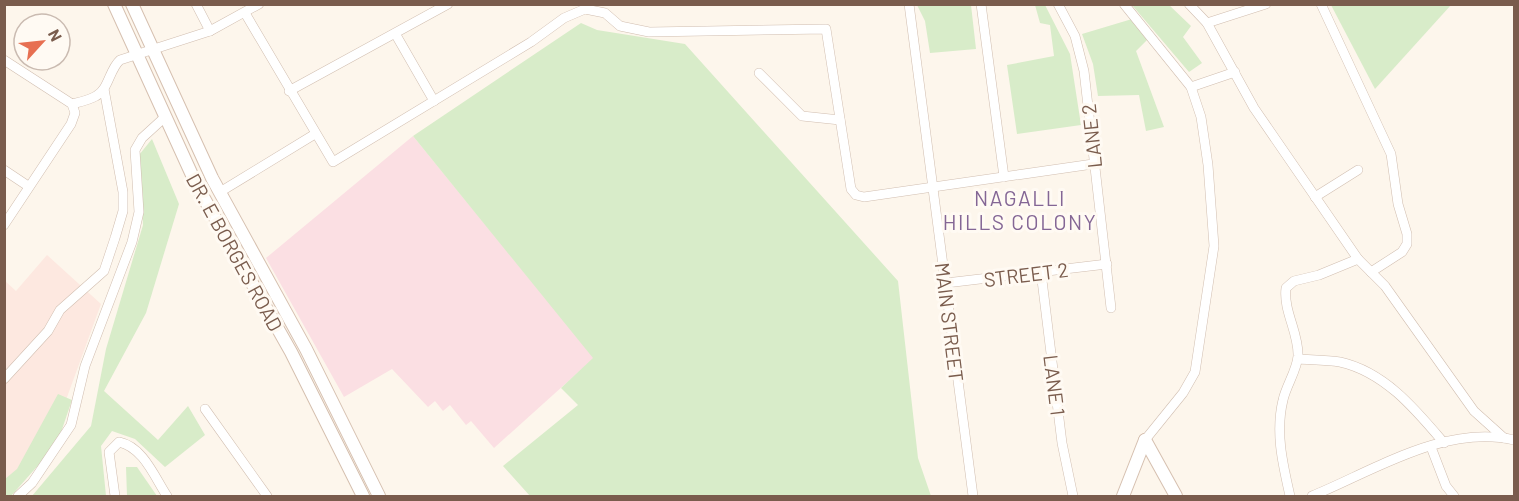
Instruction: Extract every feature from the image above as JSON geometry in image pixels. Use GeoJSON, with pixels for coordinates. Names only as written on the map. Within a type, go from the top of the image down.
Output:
{"type":"FeatureCollection","features":[{"type":"Feature","properties":{"kind":"main road","name":"DR. E BORGES ROAD"},"geometry":{"type":"LineString","coordinates":[[114,4],[197,186],[291,352],[363,496]]}},
{"type":"Feature","properties":{"kind":"main road","name":"DR. E BORGES ROAD"},"geometry":{"type":"LineString","coordinates":[[132,4],[220,192],[306,349],[380,496]]}},
{"type":"Feature","properties":{"kind":"main road"},"geometry":{"type":"LineString","coordinates":[[1123,496],[1145,440]]}},
{"type":"Feature","properties":{"kind":"main road"},"geometry":{"type":"LineString","coordinates":[[1145,440],[1176,496]]}},
{"type":"Feature","properties":{"kind":"street"},"geometry":{"type":"LineString","coordinates":[[196,4],[210,31]]}},
{"type":"Feature","properties":{"kind":"street"},"geometry":{"type":"LineString","coordinates":[[72,104],[97,96],[104,89],[112,67],[120,60],[153,49],[167,47],[210,31],[259,4]]}},
{"type":"Feature","properties":{"kind":"street","name":"MAIN STREET"},"geometry":{"type":"LineString","coordinates":[[909,4],[973,496]]}},
{"type":"Feature","properties":{"kind":"street"},"geometry":{"type":"LineString","coordinates":[[981,4],[1004,177]]}},
{"type":"Feature","properties":{"kind":"street","name":"LANE 2"},"geometry":{"type":"LineString","coordinates":[[1058,4],[1074,36],[1084,71],[1111,308]]}},
{"type":"Feature","properties":{"kind":"street"},"geometry":{"type":"LineString","coordinates":[[1124,4],[1191,87],[1201,117],[1207,155],[1214,246],[1194,372],[1183,393],[1145,440]]}},
{"type":"Feature","properties":{"kind":"street"},"geometry":{"type":"LineString","coordinates":[[1189,4],[1207,23],[1254,108],[1358,259],[1385,286],[1473,411],[1504,438]]}},
{"type":"Feature","properties":{"kind":"street"},"geometry":{"type":"LineString","coordinates":[[1207,23],[1266,4]]}},
{"type":"Feature","properties":{"kind":"street"},"geometry":{"type":"LineString","coordinates":[[1322,4],[1391,154],[1398,204],[1407,234],[1407,243],[1402,252],[1371,272]]}},
{"type":"Feature","properties":{"kind":"street"},"geometry":{"type":"LineString","coordinates":[[289,91],[396,35],[447,5]]}},
{"type":"Feature","properties":{"kind":"street"},"geometry":{"type":"LineString","coordinates":[[245,13],[333,162],[531,42],[564,18],[585,9],[605,13],[620,26],[649,32],[826,29],[851,189],[855,195],[864,197],[932,189],[1093,164]]}},
{"type":"Feature","properties":{"kind":"street"},"geometry":{"type":"LineString","coordinates":[[396,35],[434,101]]}},
{"type":"Feature","properties":{"kind":"street"},"geometry":{"type":"LineString","coordinates":[[4,60],[72,104],[75,113],[71,124],[4,225]]}},
{"type":"Feature","properties":{"kind":"street"},"geometry":{"type":"LineString","coordinates":[[1191,87],[1234,72]]}},
{"type":"Feature","properties":{"kind":"street"},"geometry":{"type":"LineString","coordinates":[[759,73],[802,116],[840,120]]}},
{"type":"Feature","properties":{"kind":"street"},"geometry":{"type":"LineString","coordinates":[[4,379],[48,331],[60,310],[104,271],[123,211],[123,192],[104,89]]}},
{"type":"Feature","properties":{"kind":"street"},"geometry":{"type":"LineString","coordinates":[[18,496],[32,483],[71,425],[86,366],[139,212],[134,164],[135,150],[142,138],[165,117]]}},
{"type":"Feature","properties":{"kind":"street"},"geometry":{"type":"LineString","coordinates":[[220,192],[315,134]]}},
{"type":"Feature","properties":{"kind":"street"},"geometry":{"type":"LineString","coordinates":[[4,170],[28,186]]}},
{"type":"Feature","properties":{"kind":"street"},"geometry":{"type":"LineString","coordinates":[[1315,197],[1358,170]]}},
{"type":"Feature","properties":{"kind":"street"},"geometry":{"type":"LineString","coordinates":[[1290,496],[1281,456],[1280,426],[1285,393],[1298,359],[1298,346],[1285,297],[1286,288],[1294,281],[1319,275],[1358,259]]}},
{"type":"Feature","properties":{"kind":"street","name":"STREET 2"},"geometry":{"type":"LineString","coordinates":[[946,283],[1107,264]]}},
{"type":"Feature","properties":{"kind":"street","name":"LANE 1"},"geometry":{"type":"LineString","coordinates":[[1041,272],[1062,443],[1073,496]]}},
{"type":"Feature","properties":{"kind":"street"},"geometry":{"type":"LineString","coordinates":[[1298,359],[1339,362],[1364,370],[1388,385],[1421,415],[1444,443]]}},
{"type":"Feature","properties":{"kind":"street"},"geometry":{"type":"LineString","coordinates":[[205,409],[267,496]]}},
{"type":"Feature","properties":{"kind":"street"},"geometry":{"type":"LineString","coordinates":[[1312,496],[1395,459],[1444,443],[1463,439],[1515,440]]}},
{"type":"Feature","properties":{"kind":"street"},"geometry":{"type":"LineString","coordinates":[[115,496],[109,452],[119,442],[131,445],[140,454],[167,496]]}},
{"type":"Feature","properties":{"kind":"street"},"geometry":{"type":"LineString","coordinates":[[1431,447],[1446,486],[1454,496]]}},
{"type":"Feature","properties":{"kind":"shaded area"},"geometry":{"type":"Polygon","coordinates":[[[413,136],[594,358],[494,448],[471,421],[466,425],[450,405],[443,411],[435,401],[428,407],[392,369],[344,397],[266,258],[413,136]]]}},
{"type":"Feature","properties":{"kind":"shaded area"},"geometry":{"type":"Polygon","coordinates":[[[47,255],[101,304],[55,430],[5,482],[5,281],[16,291],[47,255]]]}},
{"type":"Feature","properties":{"kind":"green space"},"geometry":{"type":"Polygon","coordinates":[[[917,5],[971,5],[976,49],[930,53],[925,21],[917,5]]]}},
{"type":"Feature","properties":{"kind":"green space"},"geometry":{"type":"Polygon","coordinates":[[[1035,5],[1045,5],[1070,54],[1081,125],[1017,134],[1007,65],[1054,56],[1050,25],[1040,23],[1035,5]]]}},
{"type":"Feature","properties":{"kind":"green space"},"geometry":{"type":"Polygon","coordinates":[[[1132,5],[1169,5],[1191,26],[1183,37],[1202,63],[1189,72],[1132,5]]]}},
{"type":"Feature","properties":{"kind":"green space"},"geometry":{"type":"Polygon","coordinates":[[[1331,5],[1451,5],[1375,89],[1331,5]]]}},
{"type":"Feature","properties":{"kind":"green space"},"geometry":{"type":"Polygon","coordinates":[[[1132,19],[1147,40],[1136,51],[1164,127],[1146,131],[1139,95],[1098,96],[1093,64],[1082,34],[1132,19]]]}},
{"type":"Feature","properties":{"kind":"green space"},"geometry":{"type":"Polygon","coordinates":[[[581,23],[597,30],[685,44],[898,281],[918,458],[931,496],[530,496],[503,466],[578,405],[561,388],[593,358],[413,136],[581,23]]]}},
{"type":"Feature","properties":{"kind":"green space"},"geometry":{"type":"Polygon","coordinates":[[[152,139],[179,204],[146,313],[104,391],[158,440],[188,406],[205,435],[165,467],[135,439],[112,431],[101,446],[106,496],[32,496],[91,426],[106,349],[143,225],[139,155],[152,139]]]}},
{"type":"Feature","properties":{"kind":"green space"},"geometry":{"type":"Polygon","coordinates":[[[58,394],[72,400],[57,444],[11,496],[5,496],[5,479],[17,469],[58,394]]]}},
{"type":"Feature","properties":{"kind":"green space"},"geometry":{"type":"Polygon","coordinates":[[[126,467],[137,467],[157,496],[127,496],[126,467]]]}},
{"type":"Feature","properties":{"kind":"district","name":"NAGALLI HILLS COLONY"},"geometry":{"type":"Point","coordinates":[1020,209]}}]}
